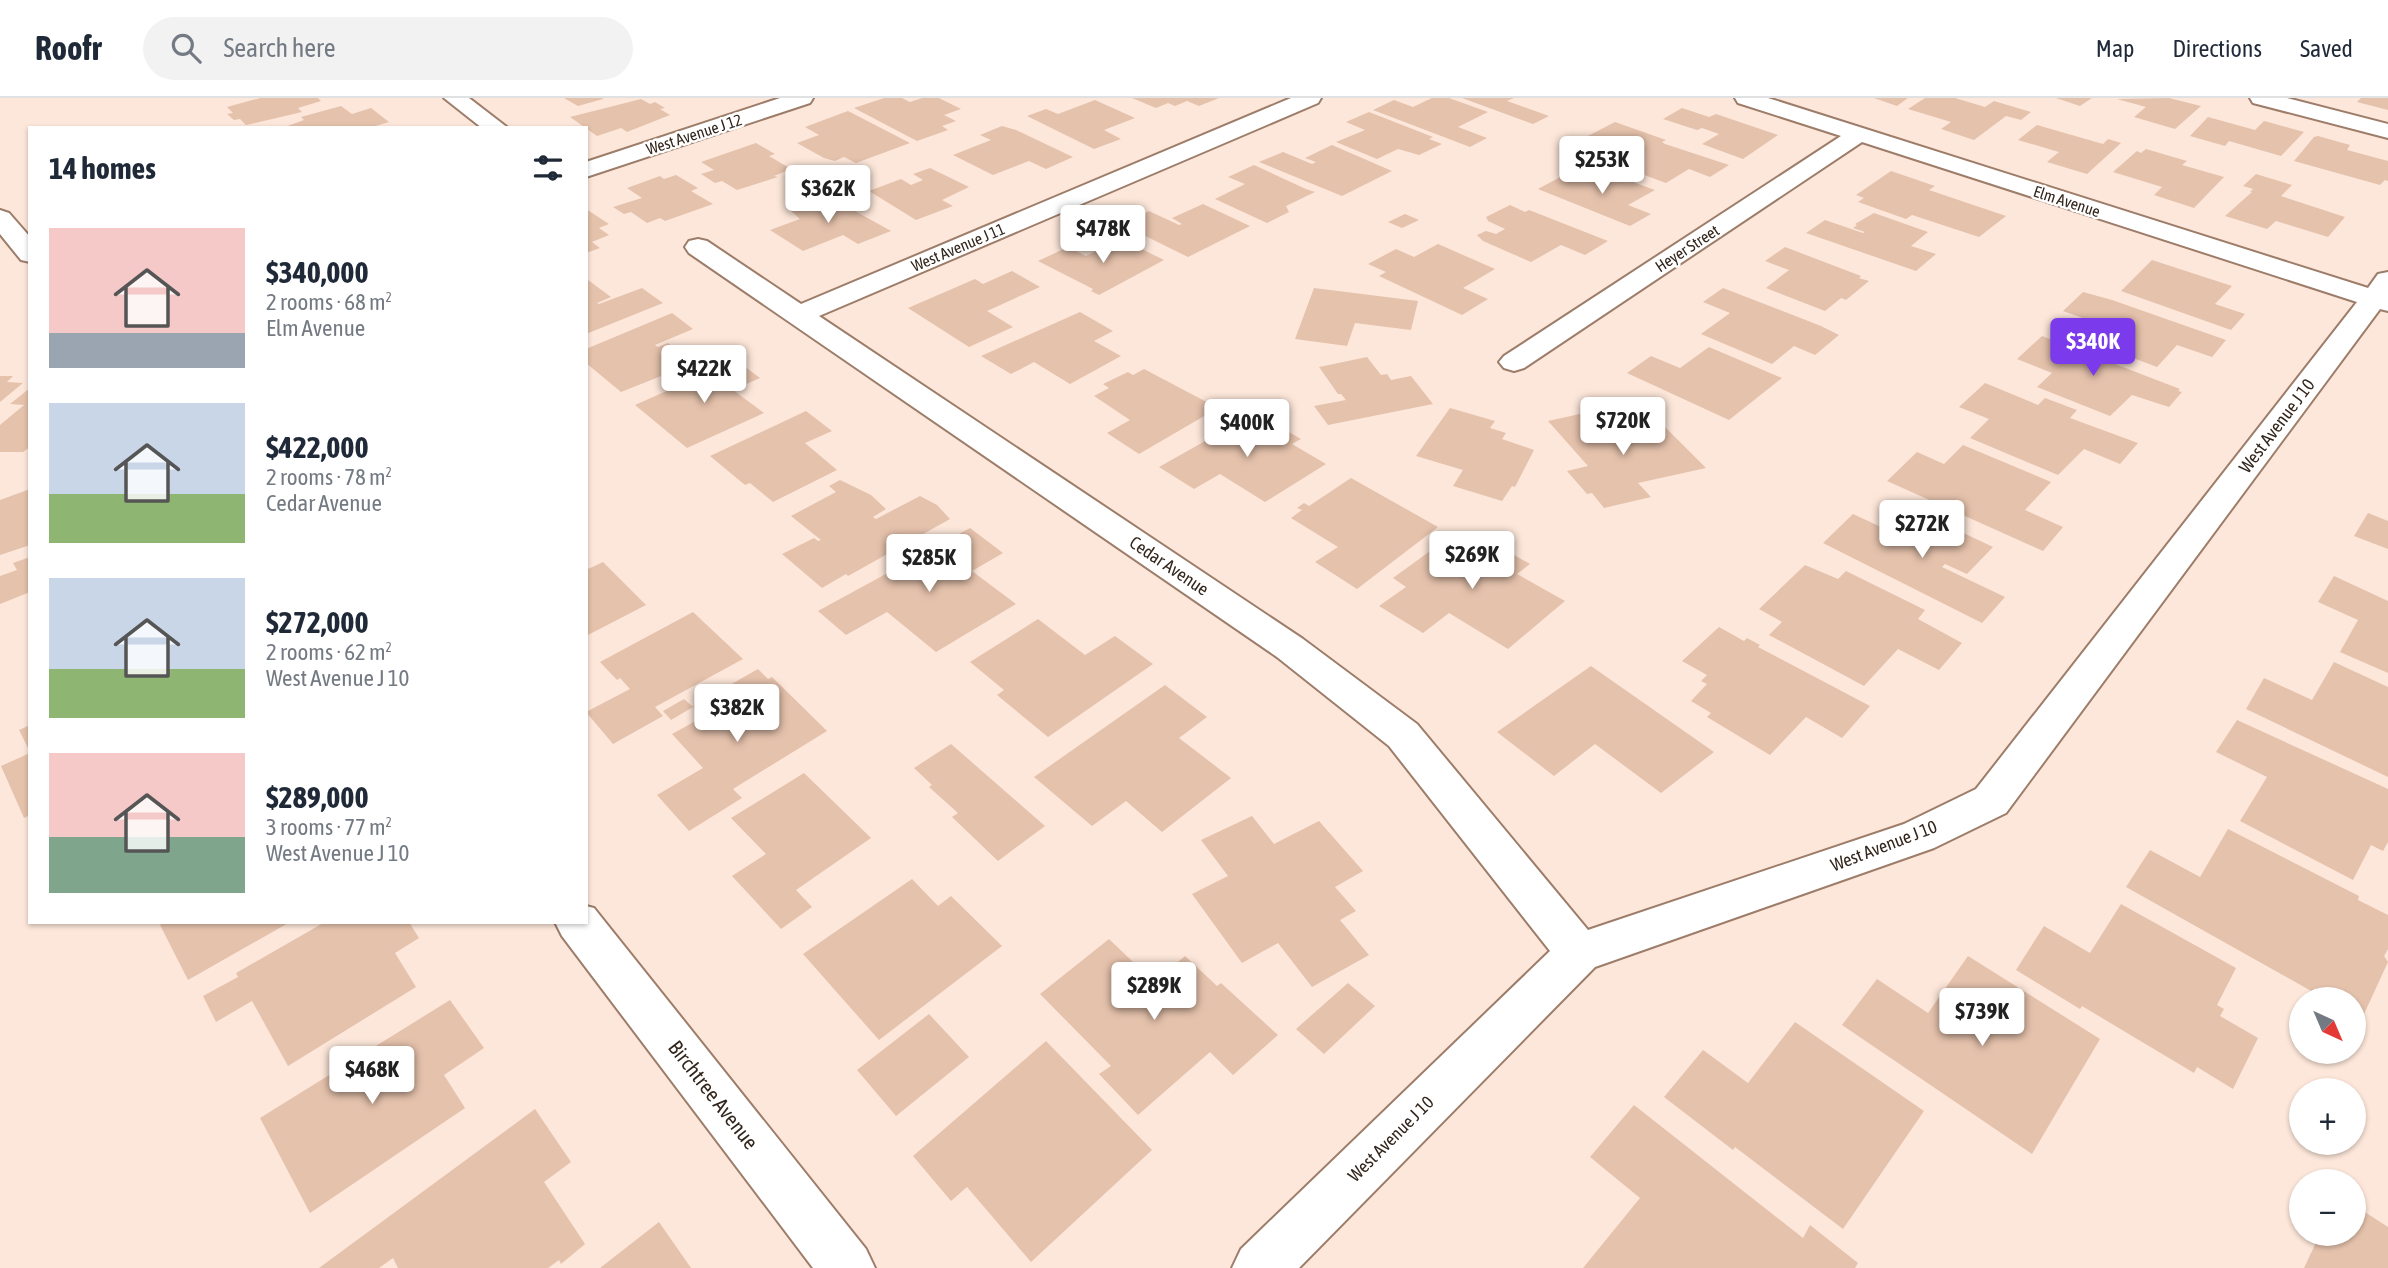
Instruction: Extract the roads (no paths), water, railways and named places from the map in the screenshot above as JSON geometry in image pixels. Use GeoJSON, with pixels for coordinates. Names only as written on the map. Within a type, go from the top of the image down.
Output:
{"type":"FeatureCollection","features":[{"type":"Feature","properties":{"kind":"street"},"geometry":{"type":"LineString","coordinates":[[455,98],[494,126]]}},
{"type":"Feature","properties":{"kind":"street","name":"West Avenue J 12"},"geometry":{"type":"LineString","coordinates":[[588,169],[802,98]]}},
{"type":"Feature","properties":{"kind":"street","name":"West Avenue J 11"},"geometry":{"type":"LineString","coordinates":[[800,314],[1310,98]]}},
{"type":"Feature","properties":{"kind":"street","name":"Elm Avenue"},"geometry":{"type":"LineString","coordinates":[[1746,98],[2383,294]]}},
{"type":"Feature","properties":{"kind":"street"},"geometry":{"type":"LineString","coordinates":[[2261,98],[2388,131]]}},
{"type":"Feature","properties":{"kind":"street","name":"Heyer Street"},"geometry":{"type":"LineString","coordinates":[[1514,362],[1860,134]]}},
{"type":"Feature","properties":{"kind":"street"},"geometry":{"type":"LineString","coordinates":[[0,218],[28,252]]}},
{"type":"Feature","properties":{"kind":"street","name":"Cedar Avenue"},"geometry":{"type":"LineString","coordinates":[[698,247],[1290,648],[1403,735],[1578,953]]}},
{"type":"Feature","properties":{"kind":"street","name":"West Avenue J 10"},"geometry":{"type":"LineString","coordinates":[[1260,1268],[1578,953],[1919,836],[1991,801],[2383,294]]}},
{"type":"Feature","properties":{"kind":"street","name":"Birchtree Avenue"},"geometry":{"type":"LineString","coordinates":[[580,924],[847,1268]]}}]}
